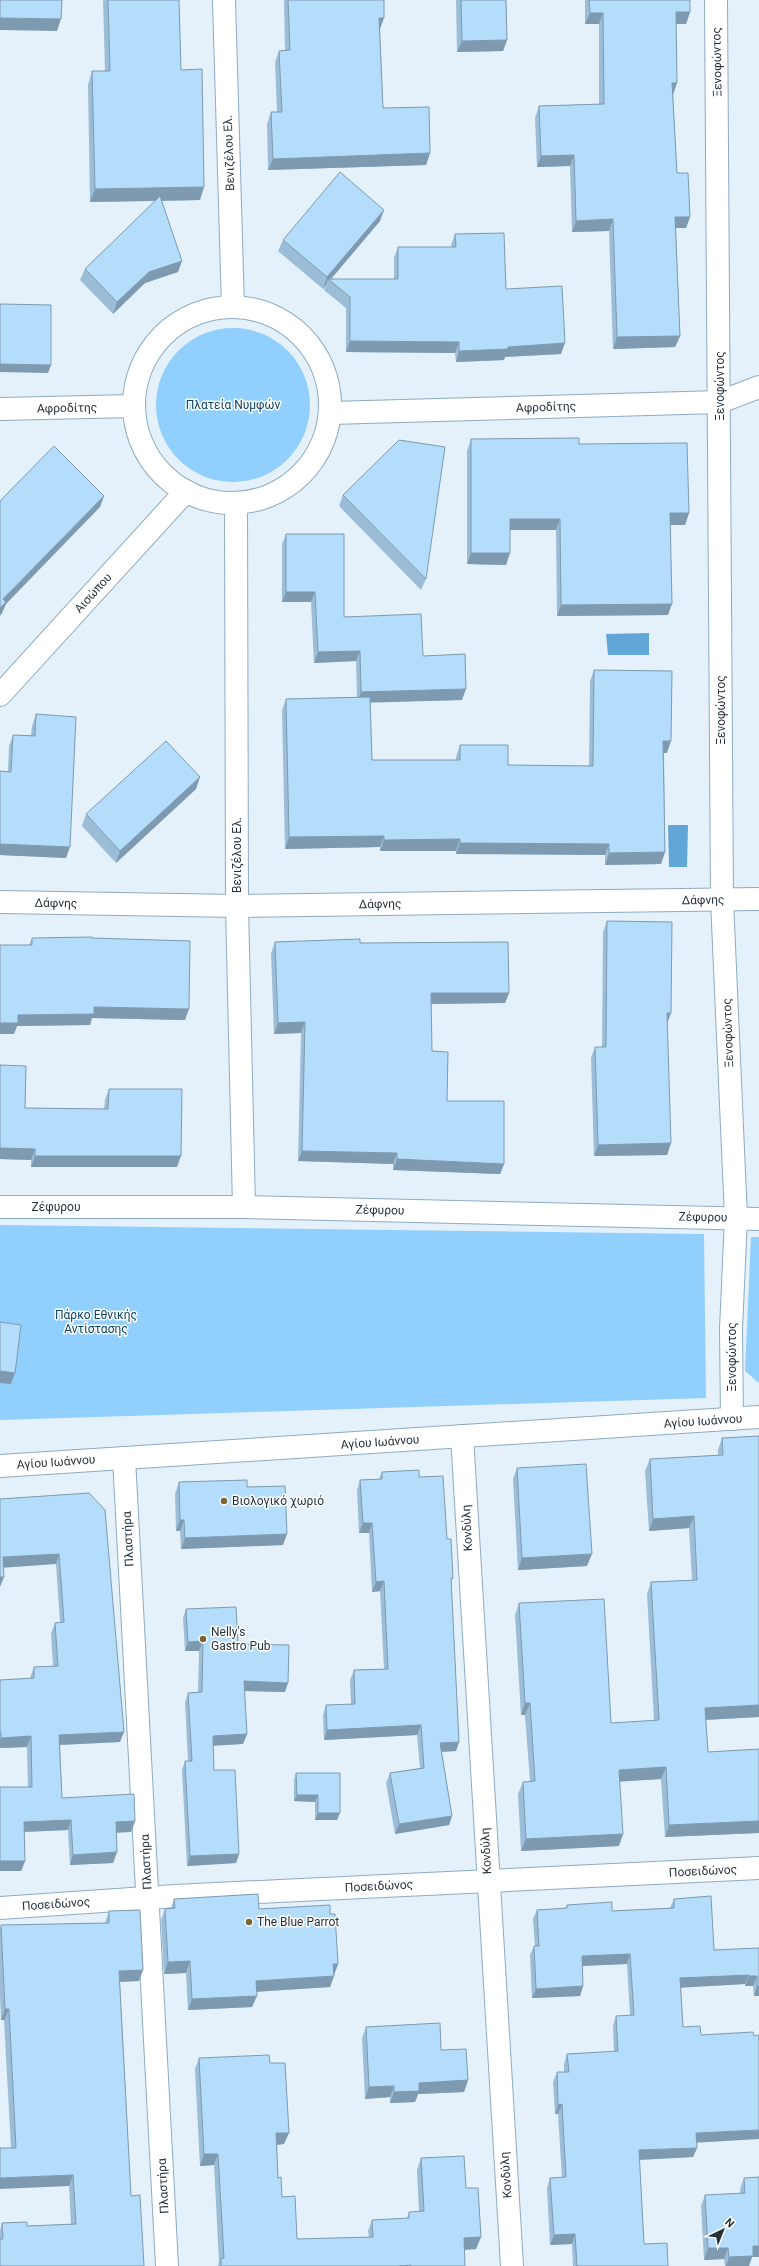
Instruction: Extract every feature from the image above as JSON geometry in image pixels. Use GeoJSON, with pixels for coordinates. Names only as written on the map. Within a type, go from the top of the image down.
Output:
{"type":"FeatureCollection","features":[{"type":"Feature","properties":{"kind":"street","name":"Βενιζέλου Ελ."},"geometry":{"type":"LineString","coordinates":[[224,0],[233,307]]}},
{"type":"Feature","properties":{"kind":"street","name":"Ξενοφώντος"},"geometry":{"type":"LineString","coordinates":[[716,0],[720,402],[722,900],[736,1218],[731,1329],[732,1419]]}},
{"type":"Feature","properties":{"kind":"street"},"geometry":{"type":"LineString","coordinates":[[233,307],[263,312],[290,325],[311,346],[325,373],[330,413],[321,447],[300,476],[271,496],[236,503],[227,503],[186,491],[165,476],[148,456],[138,432],[134,406],[138,377],[150,350],[170,328],[196,313],[233,307]]}},
{"type":"Feature","properties":{"kind":"street","name":"Αφροδίτης"},"geometry":{"type":"LineString","coordinates":[[330,413],[720,402],[759,387]]}},
{"type":"Feature","properties":{"kind":"street","name":"Αφροδίτης"},"geometry":{"type":"LineString","coordinates":[[0,409],[134,406]]}},
{"type":"Feature","properties":{"kind":"street","name":"Αισώπου"},"geometry":{"type":"LineString","coordinates":[[0,695],[186,491]]}},
{"type":"Feature","properties":{"kind":"street","name":"Βενιζέλου Ελ."},"geometry":{"type":"LineString","coordinates":[[236,503],[237,906],[244,1207]]}},
{"type":"Feature","properties":{"kind":"street","name":"Δάφνης"},"geometry":{"type":"LineString","coordinates":[[0,902],[237,906],[759,899]]}},
{"type":"Feature","properties":{"kind":"street","name":"Ζέφυρου"},"geometry":{"type":"LineString","coordinates":[[0,1207],[244,1207],[759,1219]]}},
{"type":"Feature","properties":{"kind":"street","name":"Αγίου Ιωάννου"},"geometry":{"type":"LineString","coordinates":[[0,1466],[759,1417]]}},
{"type":"Feature","properties":{"kind":"street","name":"Κονδύλη"},"geometry":{"type":"LineString","coordinates":[[462,1436],[487,1881],[512,2266]]}},
{"type":"Feature","properties":{"kind":"street","name":"Πλαστήρα"},"geometry":{"type":"LineString","coordinates":[[124,1458],[168,2266]]}},
{"type":"Feature","properties":{"kind":"street","name":"Ποσειδώνος"},"geometry":{"type":"LineString","coordinates":[[0,1908],[148,1898],[759,1868]]}},
{"type":"Feature","properties":{"kind":"green space","name":"Πλατεία Νυμφών"},"geometry":{"type":"Polygon","coordinates":[[[225,328],[241,328],[263,334],[288,350],[304,375],[309,390],[309,420],[304,435],[288,460],[276,469],[255,479],[241,482],[225,482],[211,479],[197,473],[184,465],[173,454],[159,427],[156,413],[156,397],[159,383],[165,369],[173,356],[184,345],[211,331],[225,328]]]}},
{"type":"Feature","properties":{"kind":"green space","name":"Πάρκο Εθνικής Αντίστασης"},"geometry":{"type":"Polygon","coordinates":[[[0,1225],[704,1234],[706,1398],[0,1420],[0,1225]]]}},
{"type":"Feature","properties":{"kind":"green space"},"geometry":{"type":"Polygon","coordinates":[[[751,1237],[759,1237],[759,1383],[745,1371],[751,1237]]]}},
{"type":"Feature","properties":{"kind":"shaded area"},"geometry":{"type":"Polygon","coordinates":[[[649,633],[649,655],[608,655],[606,634],[649,633]]]}},
{"type":"Feature","properties":{"kind":"shaded area"},"geometry":{"type":"Polygon","coordinates":[[[668,825],[688,825],[687,867],[669,867],[668,825]]]}},
{"type":"Feature","properties":{"kind":"building"},"geometry":{"type":"Polygon","coordinates":[[[0,0],[62,0],[61,19],[0,18],[0,0]]]}},
{"type":"Feature","properties":{"kind":"building"},"geometry":{"type":"Polygon","coordinates":[[[108,0],[179,0],[181,70],[202,69],[204,187],[95,189],[92,71],[110,71],[108,0]]]}},
{"type":"Feature","properties":{"kind":"building"},"geometry":{"type":"Polygon","coordinates":[[[288,0],[384,0],[384,18],[379,18],[383,108],[429,107],[430,153],[273,159],[271,112],[282,112],[279,51],[290,50],[288,0]]]}},
{"type":"Feature","properties":{"kind":"building"},"geometry":{"type":"Polygon","coordinates":[[[461,0],[506,0],[507,40],[462,41],[461,0]]]}},
{"type":"Feature","properties":{"kind":"building"},"geometry":{"type":"Polygon","coordinates":[[[589,0],[690,0],[690,12],[676,12],[677,83],[672,83],[677,173],[688,173],[690,217],[675,217],[680,336],[617,337],[613,219],[576,221],[574,155],[541,156],[539,106],[604,104],[603,13],[590,13],[589,0]]]}},
{"type":"Feature","properties":{"kind":"building"},"geometry":{"type":"Polygon","coordinates":[[[340,172],[384,210],[327,277],[283,240],[340,172]]]}},
{"type":"Feature","properties":{"kind":"building"},"geometry":{"type":"Polygon","coordinates":[[[160,196],[182,261],[149,272],[117,302],[85,269],[160,196]]]}},
{"type":"Feature","properties":{"kind":"building"},"geometry":{"type":"Polygon","coordinates":[[[504,233],[506,289],[562,286],[565,343],[508,347],[508,349],[459,351],[459,342],[350,341],[350,297],[328,279],[398,279],[398,247],[456,247],[455,234],[504,233]]]}},
{"type":"Feature","properties":{"kind":"building"},"geometry":{"type":"Polygon","coordinates":[[[0,304],[51,305],[51,365],[0,364],[0,304]]]}},
{"type":"Feature","properties":{"kind":"building"},"geometry":{"type":"Polygon","coordinates":[[[579,438],[579,444],[687,443],[689,513],[670,513],[672,604],[561,605],[560,519],[510,519],[510,553],[471,553],[471,439],[579,438]]]}},
{"type":"Feature","properties":{"kind":"building"},"geometry":{"type":"Polygon","coordinates":[[[399,440],[445,447],[426,579],[343,495],[399,440]]]}},
{"type":"Feature","properties":{"kind":"building"},"geometry":{"type":"Polygon","coordinates":[[[54,446],[104,496],[3,599],[6,602],[0,608],[0,501],[54,446]]]}},
{"type":"Feature","properties":{"kind":"building"},"geometry":{"type":"Polygon","coordinates":[[[286,534],[344,534],[344,617],[421,614],[423,656],[465,654],[466,689],[361,692],[360,651],[318,652],[315,592],[286,592],[286,534]]]}},
{"type":"Feature","properties":{"kind":"building"},"geometry":{"type":"Polygon","coordinates":[[[594,670],[672,671],[671,741],[663,741],[665,852],[609,853],[609,844],[460,843],[460,839],[384,840],[384,836],[289,837],[286,699],[370,697],[372,760],[460,760],[460,745],[508,745],[508,765],[593,766],[594,670]]]}},
{"type":"Feature","properties":{"kind":"building"},"geometry":{"type":"Polygon","coordinates":[[[36,714],[76,717],[70,847],[0,844],[0,771],[11,772],[13,735],[35,736],[36,714]]]}},
{"type":"Feature","properties":{"kind":"building"},"geometry":{"type":"Polygon","coordinates":[[[166,741],[200,777],[120,851],[86,814],[166,741]]]}},
{"type":"Feature","properties":{"kind":"building"},"geometry":{"type":"Polygon","coordinates":[[[607,921],[672,922],[671,1013],[667,1013],[671,1143],[598,1145],[595,1047],[606,1047],[607,921]]]}},
{"type":"Feature","properties":{"kind":"building"},"geometry":{"type":"Polygon","coordinates":[[[92,937],[190,941],[189,1009],[94,1007],[94,1014],[18,1015],[18,1023],[0,1023],[0,945],[32,945],[32,938],[92,937]]]}},
{"type":"Feature","properties":{"kind":"building"},"geometry":{"type":"Polygon","coordinates":[[[360,939],[360,943],[508,942],[509,993],[431,993],[432,1051],[448,1052],[447,1101],[504,1101],[504,1164],[397,1159],[397,1153],[302,1151],[305,1022],[278,1023],[275,942],[360,939]]]}},
{"type":"Feature","properties":{"kind":"building"},"geometry":{"type":"Polygon","coordinates":[[[0,1065],[26,1066],[25,1108],[108,1109],[109,1089],[182,1089],[181,1156],[35,1156],[35,1149],[0,1148],[0,1065]]]}},
{"type":"Feature","properties":{"kind":"building"},"geometry":{"type":"Polygon","coordinates":[[[0,1322],[21,1325],[15,1373],[0,1371],[0,1322]]]}},
{"type":"Feature","properties":{"kind":"building"},"geometry":{"type":"Polygon","coordinates":[[[759,1436],[759,1705],[705,1708],[708,1752],[759,1749],[759,1821],[669,1825],[666,1767],[619,1770],[623,1834],[526,1839],[523,1782],[535,1781],[530,1703],[525,1703],[519,1603],[604,1599],[611,1723],[659,1720],[651,1582],[697,1580],[694,1516],[653,1519],[650,1459],[723,1455],[722,1438],[759,1436]]]}},
{"type":"Feature","properties":{"kind":"building"},"geometry":{"type":"Polygon","coordinates":[[[586,1464],[592,1554],[522,1558],[517,1468],[586,1464]]]}},
{"type":"Feature","properties":{"kind":"building"},"geometry":{"type":"Polygon","coordinates":[[[419,1470],[419,1477],[443,1476],[447,1539],[451,1539],[453,1578],[451,1578],[459,1742],[440,1743],[452,1816],[399,1824],[390,1773],[424,1768],[421,1725],[327,1730],[326,1705],[355,1704],[354,1670],[388,1669],[384,1581],[376,1582],[372,1523],[363,1523],[360,1480],[382,1479],[382,1472],[419,1470]]]}},
{"type":"Feature","properties":{"kind":"building"},"geometry":{"type":"Polygon","coordinates":[[[247,1480],[247,1487],[285,1486],[287,1534],[185,1538],[184,1520],[180,1520],[179,1482],[247,1480]]]}},
{"type":"Feature","properties":{"kind":"building"},"geometry":{"type":"Polygon","coordinates":[[[89,1493],[105,1510],[124,1732],[59,1735],[62,1798],[134,1794],[135,1821],[116,1822],[117,1852],[73,1855],[71,1820],[24,1822],[25,1861],[0,1861],[0,1787],[32,1787],[31,1736],[1,1738],[0,1680],[34,1678],[34,1667],[58,1666],[55,1623],[64,1622],[59,1554],[3,1557],[4,1577],[0,1577],[0,1499],[89,1493]]]}},
{"type":"Feature","properties":{"kind":"building"},"geometry":{"type":"Polygon","coordinates":[[[236,1607],[238,1644],[289,1645],[288,1683],[244,1681],[247,1734],[213,1736],[214,1770],[235,1770],[239,1854],[190,1856],[185,1761],[192,1761],[188,1693],[202,1692],[203,1641],[188,1642],[186,1609],[236,1607]]]}},
{"type":"Feature","properties":{"kind":"building"},"geometry":{"type":"Polygon","coordinates":[[[296,1773],[340,1773],[340,1813],[318,1813],[318,1795],[297,1795],[296,1773]]]}},
{"type":"Feature","properties":{"kind":"building"},"geometry":{"type":"Polygon","coordinates":[[[258,1894],[259,1909],[330,1905],[330,1914],[335,1914],[338,1964],[333,1964],[334,1976],[256,1981],[257,1996],[192,1999],[190,1961],[168,1962],[165,1909],[175,1908],[174,1899],[258,1894]]]}},
{"type":"Feature","properties":{"kind":"building"},"geometry":{"type":"Polygon","coordinates":[[[711,1896],[714,1950],[759,1948],[759,1986],[757,1986],[757,1976],[749,1975],[680,1978],[683,2027],[700,2026],[701,2035],[753,2032],[754,2036],[759,2035],[759,2130],[696,2133],[697,2148],[639,2150],[644,2244],[667,2243],[668,2266],[577,2266],[575,2234],[554,2235],[550,2178],[566,2177],[562,2104],[558,2105],[557,2072],[569,2072],[567,2054],[618,2051],[616,2016],[634,2015],[630,1954],[582,1956],[583,1986],[536,1989],[534,1946],[539,1946],[537,1910],[567,1908],[567,1905],[612,1902],[612,1911],[674,1908],[674,1899],[711,1896]]]}},
{"type":"Feature","properties":{"kind":"building"},"geometry":{"type":"Polygon","coordinates":[[[140,1910],[143,1970],[119,1971],[131,2196],[140,2195],[144,2266],[0,2266],[0,2239],[3,2239],[2,2223],[27,2222],[27,2226],[76,2224],[73,2175],[0,2178],[0,2148],[16,2148],[9,2009],[5,2009],[1,1925],[109,1923],[109,1911],[140,1910]]]}},
{"type":"Feature","properties":{"kind":"building"},"geometry":{"type":"Polygon","coordinates":[[[440,2023],[441,2050],[466,2049],[468,2080],[419,2083],[419,2091],[394,2092],[394,2086],[369,2087],[366,2027],[440,2023]]]}},
{"type":"Feature","properties":{"kind":"building"},"geometry":{"type":"Polygon","coordinates":[[[269,2055],[270,2063],[285,2063],[289,2133],[276,2133],[278,2178],[281,2177],[282,2197],[295,2196],[297,2239],[373,2237],[372,2220],[409,2218],[409,2212],[424,2211],[421,2158],[464,2156],[466,2188],[478,2188],[481,2237],[464,2238],[465,2266],[221,2266],[221,2259],[224,2258],[218,2154],[204,2154],[199,2058],[269,2055]]]}},
{"type":"Feature","properties":{"kind":"building"},"geometry":{"type":"Polygon","coordinates":[[[759,2177],[759,2246],[753,2246],[753,2256],[729,2257],[728,2248],[708,2248],[705,2195],[745,2193],[744,2178],[759,2177]]]}},
{"type":"Feature","properties":{"kind":"place","name":"Βιολογικό χωριό"},"geometry":{"type":"Point","coordinates":[224,1501]}},
{"type":"Feature","properties":{"kind":"place","name":"Nelly's Gastro Pub"},"geometry":{"type":"Point","coordinates":[203,1639]}},
{"type":"Feature","properties":{"kind":"place","name":"The Blue Parrot"},"geometry":{"type":"Point","coordinates":[249,1922]}}]}
